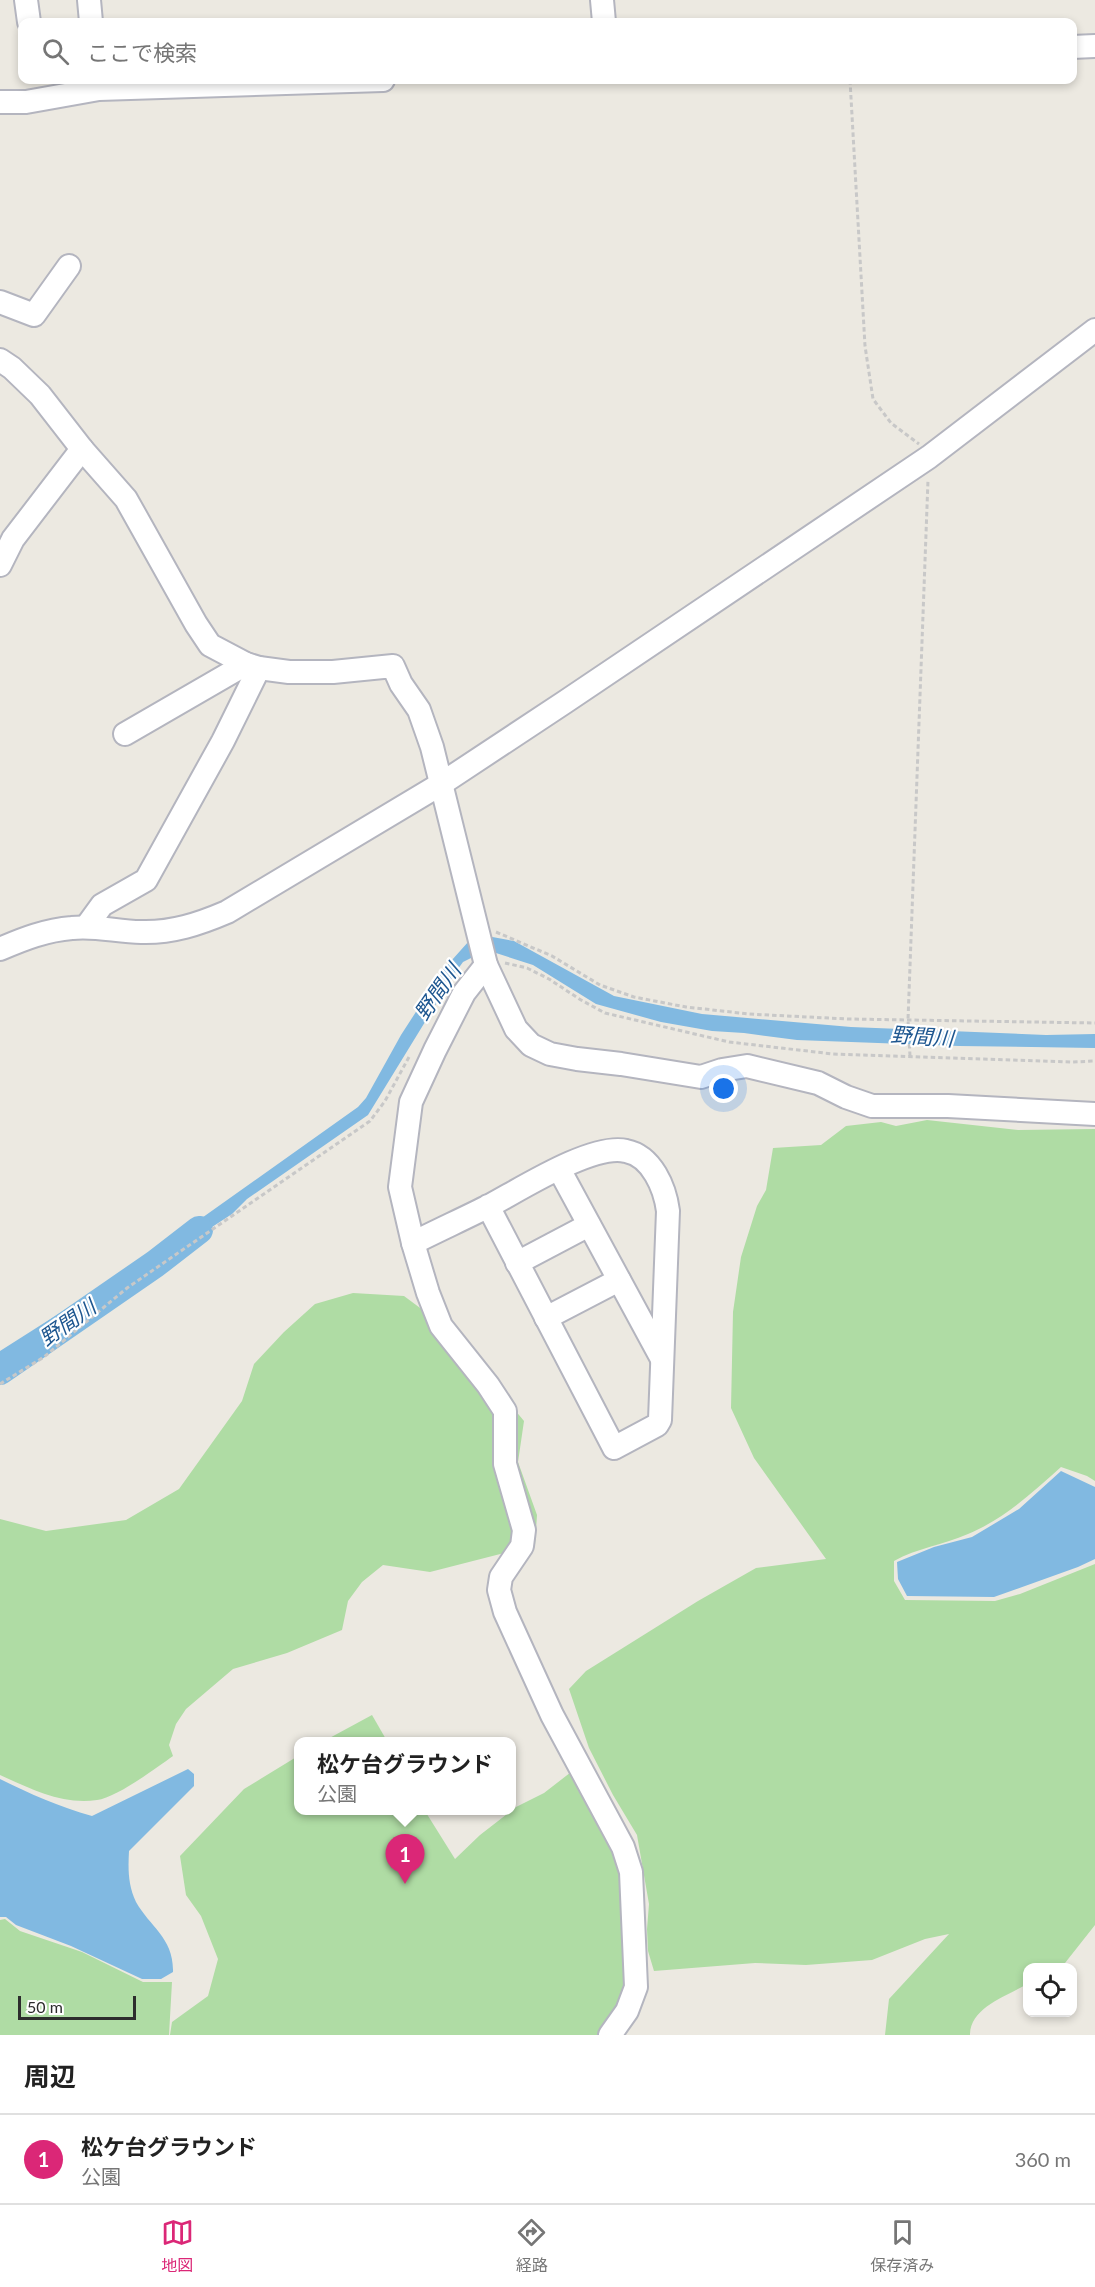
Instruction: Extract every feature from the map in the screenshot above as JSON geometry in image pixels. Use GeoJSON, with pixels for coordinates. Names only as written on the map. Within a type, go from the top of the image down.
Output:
{"type":"FeatureCollection","features":[{"type":"Feature","properties":{"kind":"street"},"geometry":{"type":"LineString","coordinates":[[26,0],[28,18]]}},
{"type":"Feature","properties":{"kind":"street"},"geometry":{"type":"LineString","coordinates":[[89,0],[91,18]]}},
{"type":"Feature","properties":{"kind":"street"},"geometry":{"type":"LineString","coordinates":[[602,0],[604,18]]}},
{"type":"Feature","properties":{"kind":"street"},"geometry":{"type":"LineString","coordinates":[[1077,47],[1095,46]]}},
{"type":"Feature","properties":{"kind":"street"},"geometry":{"type":"LineString","coordinates":[[0,102],[26,102],[98,84]]}},
{"type":"Feature","properties":{"kind":"street"},"geometry":{"type":"LineString","coordinates":[[0,302],[34,315],[69,266]]}},
{"type":"Feature","properties":{"kind":"street"},"geometry":{"type":"LineString","coordinates":[[0,949],[32,936],[58,930],[86,927],[141,933],[175,930],[200,924],[227,912],[441,784],[929,457],[1095,330]]}},
{"type":"Feature","properties":{"kind":"street"},"geometry":{"type":"LineString","coordinates":[[0,360],[12,368],[40,395],[126,499],[210,645],[252,666],[289,672],[333,672],[393,666],[401,684],[419,710],[432,747],[486,965],[516,1029],[531,1046],[550,1054],[701,1077],[722,1070],[747,1066],[818,1083],[872,1106],[948,1106],[1095,1114]]}},
{"type":"Feature","properties":{"kind":"street"},"geometry":{"type":"LineString","coordinates":[[0,565],[6,539],[82,448]]}},
{"type":"Feature","properties":{"kind":"street"},"geometry":{"type":"LineString","coordinates":[[125,734],[252,666]]}},
{"type":"Feature","properties":{"kind":"street"},"geometry":{"type":"LineString","coordinates":[[86,927],[102,905],[146,880],[222,741],[252,666]]}},
{"type":"Feature","properties":{"kind":"street"},"geometry":{"type":"LineString","coordinates":[[486,965],[464,993],[411,1102],[400,1187],[413,1243],[441,1326],[488,1385],[505,1411],[505,1464],[524,1530],[522,1546],[501,1577],[499,1590],[506,1612],[552,1715],[623,1846],[630,1866],[636,1987],[627,2011],[610,2035]]}},
{"type":"Feature","properties":{"kind":"street"},"geometry":{"type":"LineString","coordinates":[[413,1243],[574,1162],[613,1150],[626,1151],[639,1156],[654,1172],[664,1191],[668,1211],[660,1420],[657,1425],[614,1448],[488,1206]]}},
{"type":"Feature","properties":{"kind":"street"},"geometry":{"type":"LineString","coordinates":[[559,1169],[662,1361]]}},
{"type":"Feature","properties":{"kind":"street"},"geometry":{"type":"LineString","coordinates":[[517,1263],[589,1225]]}},
{"type":"Feature","properties":{"kind":"street"},"geometry":{"type":"LineString","coordinates":[[546,1318],[619,1280]]}},
{"type":"Feature","properties":{"kind":"path"},"geometry":{"type":"LineString","coordinates":[[850,84],[865,346],[873,399],[891,423],[920,444],[929,457],[908,1020],[910,1056]]}},
{"type":"Feature","properties":{"kind":"path"},"geometry":{"type":"LineString","coordinates":[[478,932],[488,929],[508,935],[552,956],[600,985],[634,998],[686,1007],[749,1014],[908,1020],[1095,1023]]}},
{"type":"Feature","properties":{"kind":"path"},"geometry":{"type":"LineString","coordinates":[[486,965],[500,962],[527,968],[605,1013],[729,1042],[833,1054],[1095,1061]]}},
{"type":"Feature","properties":{"kind":"path"},"geometry":{"type":"LineString","coordinates":[[0,1384],[44,1357],[127,1288],[370,1120],[385,1101],[411,1054]]}},
{"type":"Feature","properties":{"kind":"green space"},"geometry":{"type":"Polygon","coordinates":[[[927,1120],[1018,1130],[1095,1129],[1095,1481],[1061,1467],[1017,1505],[994,1521],[968,1534],[894,1561],[894,1581],[905,1600],[995,1601],[1020,1594],[1095,1564],[1095,1925],[1065,1963],[1023,1963],[1023,1986],[983,2010],[976,2017],[970,2035],[885,2035],[889,1999],[949,1934],[925,1939],[872,1960],[806,1965],[755,1963],[654,1971],[648,1951],[649,1904],[637,1835],[589,1748],[569,1689],[586,1671],[698,1601],[756,1568],[826,1559],[754,1458],[731,1408],[733,1312],[741,1257],[757,1206],[766,1190],[773,1148],[821,1145],[846,1126],[881,1122],[896,1126],[927,1120]]]}},
{"type":"Feature","properties":{"kind":"green space"},"geometry":{"type":"Polygon","coordinates":[[[353,1293],[404,1296],[447,1328],[524,1421],[518,1462],[537,1515],[535,1545],[430,1572],[383,1565],[362,1582],[348,1601],[342,1630],[287,1653],[233,1669],[186,1709],[176,1724],[169,1745],[173,1756],[136,1782],[105,1798],[84,1801],[59,1798],[23,1786],[0,1775],[0,1519],[46,1531],[126,1520],[179,1489],[242,1401],[254,1364],[315,1304],[353,1293]]]}},
{"type":"Feature","properties":{"kind":"green space"},"geometry":{"type":"Polygon","coordinates":[[[372,1715],[385,1737],[331,1737],[372,1715]]]}},
{"type":"Feature","properties":{"kind":"green space"},"geometry":{"type":"Polygon","coordinates":[[[294,1758],[294,1815],[428,1815],[455,1859],[506,1815],[516,1815],[516,1807],[544,1793],[575,1769],[625,1874],[630,1988],[603,2035],[170,2035],[172,2022],[208,1996],[218,1959],[201,1916],[186,1895],[180,1856],[244,1789],[294,1758]]]}},
{"type":"Feature","properties":{"kind":"green space"},"geometry":{"type":"Polygon","coordinates":[[[5,1919],[20,1931],[82,1952],[143,1982],[172,1982],[169,2035],[0,2035],[0,1920],[5,1919]]]}},
{"type":"Feature","properties":{"kind":"water","name":"野間川"},"geometry":{"type":"Polygon","coordinates":[[[487,936],[514,941],[614,996],[702,1014],[851,1027],[1046,1035],[1095,1034],[1095,1048],[797,1040],[712,1031],[661,1022],[596,1004],[533,965],[496,953],[473,957],[463,962],[455,973],[368,1115],[247,1199],[232,1214],[0,1365],[0,1351],[137,1264],[358,1107],[366,1098],[401,1035],[443,970],[469,941],[487,936]]]}},
{"type":"Feature","properties":{"kind":"water"},"geometry":{"type":"Polygon","coordinates":[[[1061,1471],[1095,1487],[1095,1559],[994,1597],[907,1596],[898,1579],[897,1562],[934,1547],[972,1537],[1019,1509],[1061,1471]]]}},
{"type":"Feature","properties":{"kind":"water"},"geometry":{"type":"Polygon","coordinates":[[[188,1769],[194,1774],[194,1786],[129,1851],[129,1877],[133,1896],[170,1950],[173,1972],[161,1979],[142,1979],[71,1946],[16,1925],[6,1917],[0,1917],[0,1779],[45,1800],[92,1816],[188,1769]]]}},
{"type":"Feature","properties":{"kind":"waterway","name":"野間川"},"geometry":{"type":"LineString","coordinates":[[0,1371],[155,1264],[199,1230]]}},
{"type":"Feature","properties":{"kind":"place","name":"松ケ台グラウンド"},"geometry":{"type":"Point","coordinates":[405,1884]}}]}
